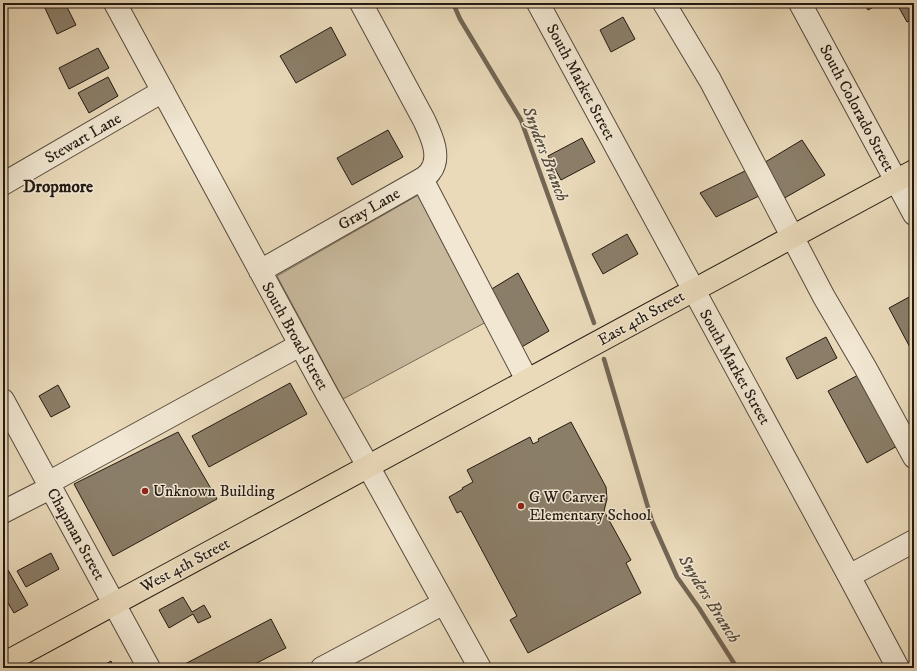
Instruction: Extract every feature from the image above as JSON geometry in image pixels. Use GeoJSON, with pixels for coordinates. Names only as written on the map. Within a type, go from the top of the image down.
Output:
{"type":"FeatureCollection","features":[{"type":"Feature","properties":{"kind":"main road","name":"East 4th Street"},"geometry":{"type":"LineString","coordinates":[[368,466],[905,176]]}},
{"type":"Feature","properties":{"kind":"main road","name":"West 4th Street"},"geometry":{"type":"LineString","coordinates":[[3,664],[368,466]]}},
{"type":"Feature","properties":{"kind":"street","name":"South Broad Street"},"geometry":{"type":"LineString","coordinates":[[115,3],[300,345],[480,668]]}},
{"type":"Feature","properties":{"kind":"street","name":"Gray Lane"},"geometry":{"type":"LineString","coordinates":[[260,271],[422,179],[430,172],[434,163],[435,157],[432,138],[424,120],[361,3]]}},
{"type":"Feature","properties":{"kind":"street","name":"South Market Street"},"geometry":{"type":"LineString","coordinates":[[539,3],[898,668]]}},
{"type":"Feature","properties":{"kind":"street"},"geometry":{"type":"LineString","coordinates":[[664,3],[710,80],[792,237],[914,457]]}},
{"type":"Feature","properties":{"kind":"street","name":"South Colorado Street"},"geometry":{"type":"LineString","coordinates":[[800,3],[905,176],[914,214]]}},
{"type":"Feature","properties":{"kind":"street","name":"Stewart Lane"},"geometry":{"type":"LineString","coordinates":[[3,184],[163,91]]}},
{"type":"Feature","properties":{"kind":"street"},"geometry":{"type":"LineString","coordinates":[[422,179],[528,380]]}},
{"type":"Feature","properties":{"kind":"street"},"geometry":{"type":"LineString","coordinates":[[3,512],[300,345]]}},
{"type":"Feature","properties":{"kind":"street","name":"Chapman Street"},"geometry":{"type":"LineString","coordinates":[[3,400],[149,668]]}},
{"type":"Feature","properties":{"kind":"street"},"geometry":{"type":"LineString","coordinates":[[849,576],[914,540]]}},
{"type":"Feature","properties":{"kind":"street"},"geometry":{"type":"LineString","coordinates":[[322,668],[444,603]]}},
{"type":"Feature","properties":{"kind":"shaded area"},"geometry":{"type":"Polygon","coordinates":[[[420,194],[488,321],[343,399],[277,276],[420,194]]]}},
{"type":"Feature","properties":{"kind":"building"},"geometry":{"type":"Polygon","coordinates":[[[50,3],[65,3],[76,25],[57,34],[44,6],[50,3]]]}},
{"type":"Feature","properties":{"kind":"building"},"geometry":{"type":"Polygon","coordinates":[[[864,3],[881,3],[868,10],[864,3]]]}},
{"type":"Feature","properties":{"kind":"building"},"geometry":{"type":"Polygon","coordinates":[[[914,3],[914,19],[907,22],[897,4],[914,3]]]}},
{"type":"Feature","properties":{"kind":"building"},"geometry":{"type":"Polygon","coordinates":[[[623,17],[635,39],[611,52],[600,30],[623,17]]]}},
{"type":"Feature","properties":{"kind":"building"},"geometry":{"type":"Polygon","coordinates":[[[331,27],[346,55],[296,83],[280,56],[331,27]]]}},
{"type":"Feature","properties":{"kind":"building"},"geometry":{"type":"Polygon","coordinates":[[[98,48],[109,68],[69,89],[59,68],[98,48]]]}},
{"type":"Feature","properties":{"kind":"building"},"geometry":{"type":"Polygon","coordinates":[[[108,77],[118,96],[89,113],[78,93],[108,77]]]}},
{"type":"Feature","properties":{"kind":"building"},"geometry":{"type":"Polygon","coordinates":[[[388,130],[403,157],[352,185],[337,158],[388,130]]]}},
{"type":"Feature","properties":{"kind":"building"},"geometry":{"type":"Polygon","coordinates":[[[582,138],[595,162],[561,180],[548,156],[582,138]]]}},
{"type":"Feature","properties":{"kind":"building"},"geometry":{"type":"Polygon","coordinates":[[[802,140],[825,175],[781,200],[762,164],[802,140]]]}},
{"type":"Feature","properties":{"kind":"building"},"geometry":{"type":"Polygon","coordinates":[[[747,170],[761,195],[716,217],[700,193],[747,170]]]}},
{"type":"Feature","properties":{"kind":"building"},"geometry":{"type":"Polygon","coordinates":[[[627,234],[638,254],[603,274],[592,254],[627,234]]]}},
{"type":"Feature","properties":{"kind":"building"},"geometry":{"type":"Polygon","coordinates":[[[518,273],[549,331],[520,348],[490,290],[518,273]]]}},
{"type":"Feature","properties":{"kind":"building"},"geometry":{"type":"Polygon","coordinates":[[[911,296],[914,302],[913,353],[889,308],[911,296]]]}},
{"type":"Feature","properties":{"kind":"building"},"geometry":{"type":"Polygon","coordinates":[[[826,337],[837,358],[797,379],[786,358],[826,337]]]}},
{"type":"Feature","properties":{"kind":"building"},"geometry":{"type":"Polygon","coordinates":[[[860,374],[899,445],[867,463],[828,391],[860,374]]]}},
{"type":"Feature","properties":{"kind":"building"},"geometry":{"type":"Polygon","coordinates":[[[290,383],[307,414],[209,467],[192,436],[290,383]]]}},
{"type":"Feature","properties":{"kind":"building"},"geometry":{"type":"Polygon","coordinates":[[[58,385],[70,407],[51,417],[39,396],[58,385]]]}},
{"type":"Feature","properties":{"kind":"building"},"geometry":{"type":"Polygon","coordinates":[[[571,422],[606,487],[607,499],[604,511],[631,560],[626,563],[641,593],[528,653],[510,620],[517,616],[461,511],[457,513],[449,497],[473,482],[467,470],[530,437],[533,444],[539,441],[538,439],[571,422]]]}},
{"type":"Feature","properties":{"kind":"building","name":"Unknown Building"},"geometry":{"type":"Polygon","coordinates":[[[178,432],[217,499],[113,556],[74,484],[178,432]]]}},
{"type":"Feature","properties":{"kind":"building"},"geometry":{"type":"Polygon","coordinates":[[[51,553],[59,569],[26,587],[17,571],[51,553]]]}},
{"type":"Feature","properties":{"kind":"building"},"geometry":{"type":"Polygon","coordinates":[[[8,570],[28,605],[14,613],[5,598],[3,599],[3,573],[8,570]]]}},
{"type":"Feature","properties":{"kind":"building"},"geometry":{"type":"Polygon","coordinates":[[[183,597],[192,612],[204,605],[211,617],[198,623],[193,614],[169,628],[159,610],[183,597]]]}},
{"type":"Feature","properties":{"kind":"building"},"geometry":{"type":"Polygon","coordinates":[[[271,619],[286,648],[247,668],[184,668],[183,665],[271,619]]]}},
{"type":"Feature","properties":{"kind":"building"},"geometry":{"type":"Polygon","coordinates":[[[111,661],[114,668],[99,668],[111,661]]]}},
{"type":"Feature","properties":{"kind":"building"},"geometry":{"type":"Polygon","coordinates":[[[366,663],[368,668],[356,668],[366,663]]]}},
{"type":"Feature","properties":{"kind":"waterway","name":"Snyders Branch"},"geometry":{"type":"LineString","coordinates":[[453,3],[460,19],[521,120],[594,323]]}},
{"type":"Feature","properties":{"kind":"waterway","name":"Snyders Branch"},"geometry":{"type":"LineString","coordinates":[[604,359],[652,521],[677,577],[699,608],[737,668]]}},
{"type":"Feature","properties":{"kind":"place","name":"Unknown Building"},"geometry":{"type":"Point","coordinates":[145,491]}},
{"type":"Feature","properties":{"kind":"place","name":"G W Carver Elementary School"},"geometry":{"type":"Point","coordinates":[521,506]}},
{"type":"Feature","properties":{"kind":"district","name":"Dropmore"},"geometry":{"type":"Point","coordinates":[58,187]}}]}
